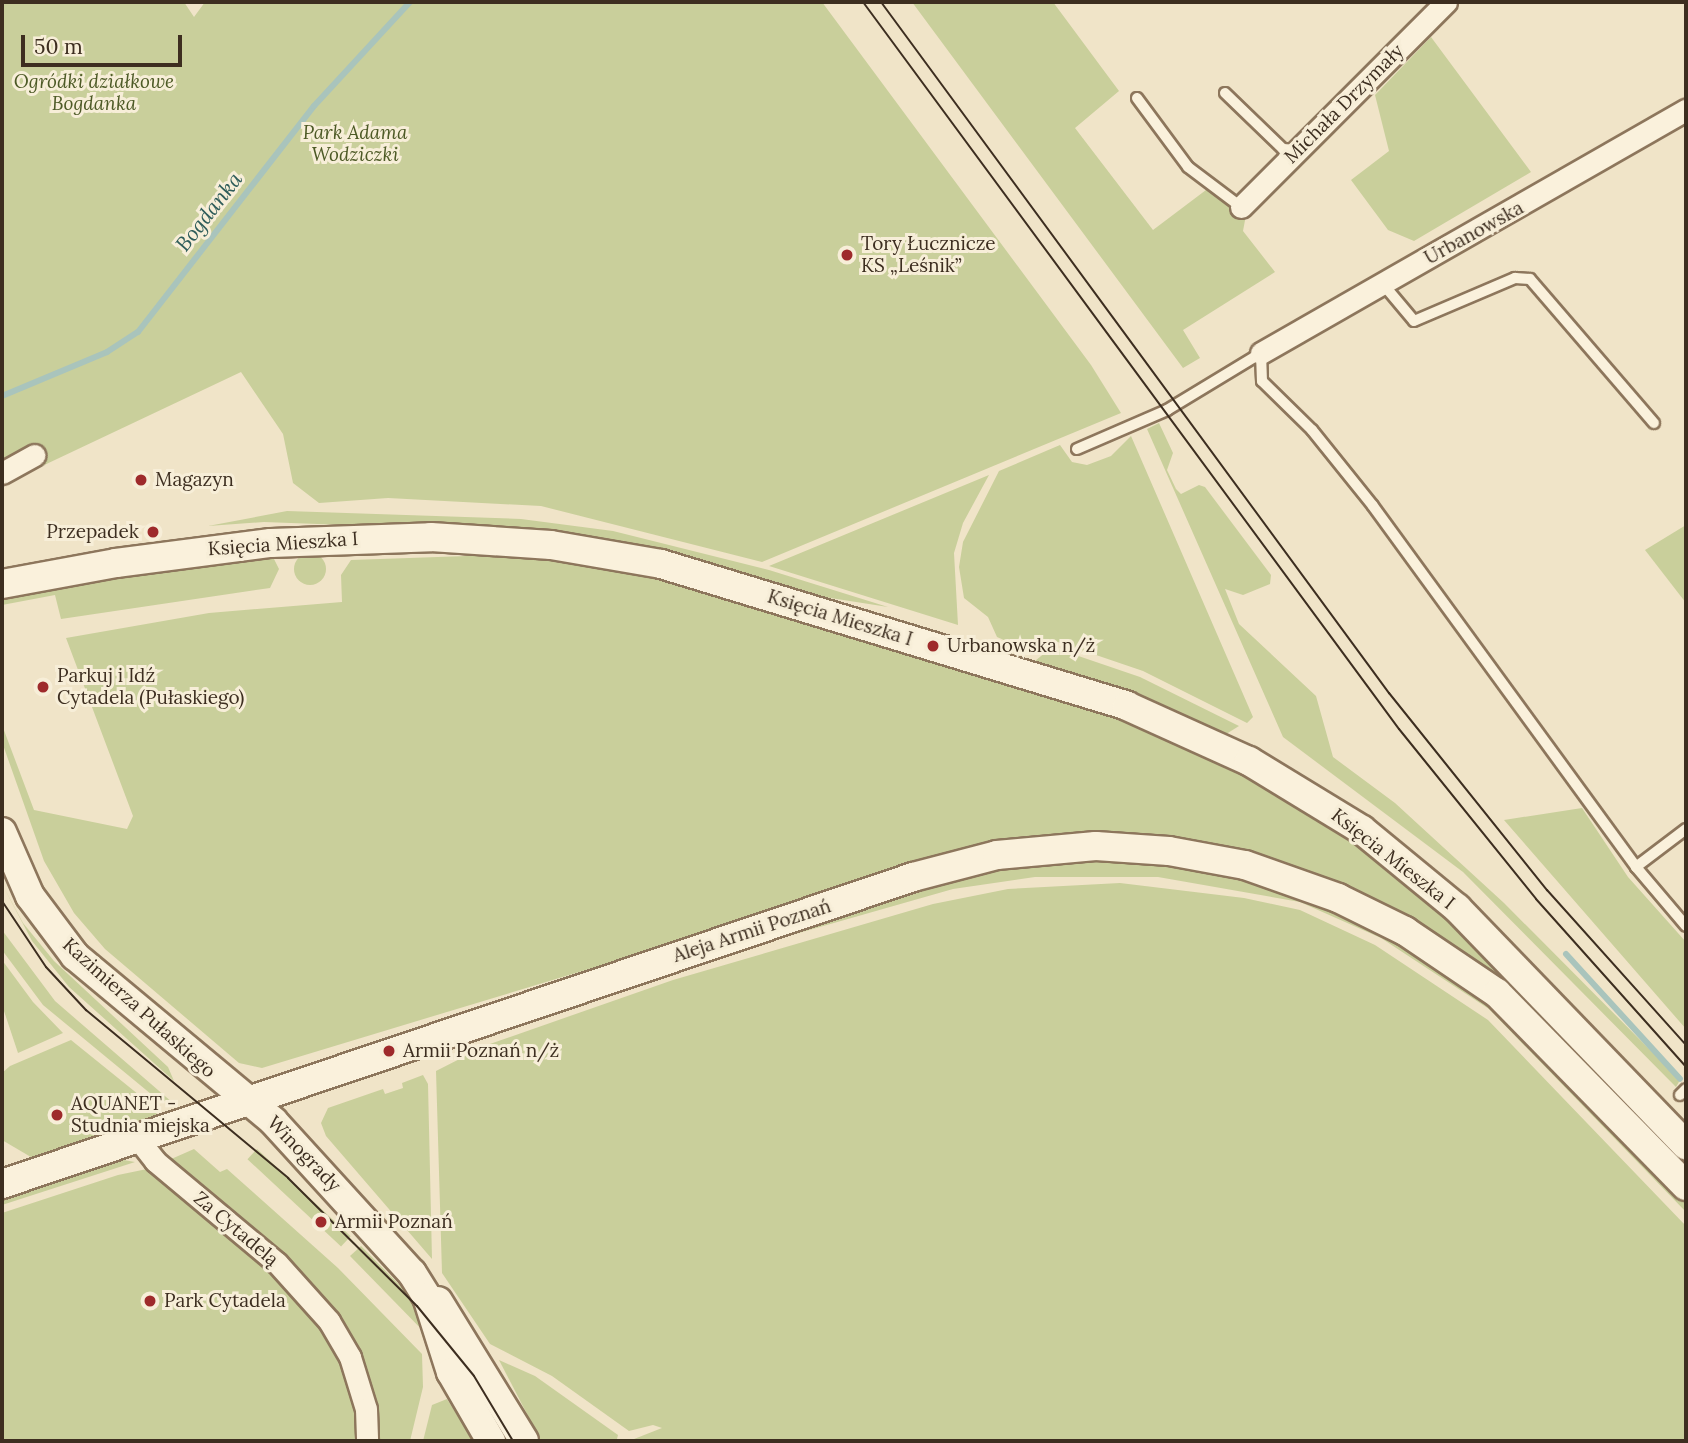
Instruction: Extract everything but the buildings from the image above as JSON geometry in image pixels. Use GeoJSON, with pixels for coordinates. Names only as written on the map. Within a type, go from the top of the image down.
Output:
{"type":"FeatureCollection","features":[{"type":"Feature","properties":{"kind":"street","name":"Michała Drzymały"},"geometry":{"type":"LineString","coordinates":[[1241,207],[1446,2]]}},
{"type":"Feature","properties":{"kind":"street","name":"Urbanowska"},"geometry":{"type":"LineString","coordinates":[[1261,353],[1686,110]]}},
{"type":"Feature","properties":{"kind":"street"},"geometry":{"type":"LineString","coordinates":[[2,473],[34,455]]}},
{"type":"Feature","properties":{"kind":"street","name":"Księcia Mieszka I"},"geometry":{"type":"LineString","coordinates":[[2,584],[116,562],[271,543],[431,537],[551,545],[661,565],[1127,706],[1248,761],[1362,830],[1457,908],[1686,1145]]}},
{"type":"Feature","properties":{"kind":"street","name":"Kazimierza Pułaskiego"},"geometry":{"type":"LineString","coordinates":[[2,832],[30,896],[75,956],[248,1102]]}},
{"type":"Feature","properties":{"kind":"street","name":"Aleja Armii Poznań"},"geometry":{"type":"LineString","coordinates":[[2,1184],[913,877],[997,855],[1060,848],[1169,851],[1275,874],[1374,915],[1438,951],[1497,993],[1686,1186]]}},
{"type":"Feature","properties":{"kind":"street","name":"Winogrady"},"geometry":{"type":"LineString","coordinates":[[248,1102],[273,1121],[412,1273],[433,1292],[474,1353],[524,1441]]}},
{"type":"Feature","properties":{"kind":"street","name":"Za Cytadelą"},"geometry":{"type":"LineString","coordinates":[[138,1139],[155,1161],[304,1288],[329,1321],[350,1357],[366,1409],[367,1441]]}},
{"type":"Feature","properties":{"kind":"street","name":"Winogrady"},"geometry":{"type":"LineString","coordinates":[[412,1273],[427,1297],[451,1372],[491,1441]]}},
{"type":"Feature","properties":{"kind":"lane"},"geometry":{"type":"LineString","coordinates":[[1225,93],[1283,149],[1297,150]]}},
{"type":"Feature","properties":{"kind":"lane"},"geometry":{"type":"LineString","coordinates":[[1137,98],[1188,167],[1241,207]]}},
{"type":"Feature","properties":{"kind":"lane"},"geometry":{"type":"LineString","coordinates":[[1383,284],[1414,321],[1515,278],[1530,279],[1654,423]]}},
{"type":"Feature","properties":{"kind":"lane"},"geometry":{"type":"LineString","coordinates":[[1077,449],[1167,410],[1261,353],[1262,381],[1312,430],[1373,506],[1636,867],[1686,926]]}},
{"type":"Feature","properties":{"kind":"lane"},"geometry":{"type":"LineString","coordinates":[[1636,867],[1686,829]]}},
{"type":"Feature","properties":{"kind":"green space"},"geometry":{"type":"Polygon","coordinates":[[[2,2],[184,2],[194,17],[205,2],[822,2],[1091,365],[1121,413],[762,562],[541,506],[388,498],[319,503],[293,483],[283,434],[241,372],[2,485],[2,2]]]}},
{"type":"Feature","properties":{"kind":"green space"},"geometry":{"type":"Polygon","coordinates":[[[912,2],[1053,2],[1119,91],[1075,128],[1153,230],[1206,190],[1226,194],[1246,215],[1243,231],[1275,272],[1183,330],[1200,358],[1183,368],[912,2]]]}},
{"type":"Feature","properties":{"kind":"green space"},"geometry":{"type":"Polygon","coordinates":[[[1431,37],[1531,172],[1414,241],[1388,230],[1351,180],[1389,151],[1375,95],[1431,37]]]}},
{"type":"Feature","properties":{"kind":"green space"},"geometry":{"type":"Polygon","coordinates":[[[1159,423],[1173,453],[1167,470],[1176,489],[1181,494],[1199,485],[1205,487],[1271,575],[1270,584],[1243,595],[1225,589],[1239,624],[1316,696],[1333,757],[1395,803],[1504,903],[1680,1080],[1676,1087],[1463,872],[1283,737],[1147,429],[1159,423]]]}},
{"type":"Feature","properties":{"kind":"green space"},"geometry":{"type":"Polygon","coordinates":[[[1131,436],[1253,717],[1247,723],[1143,671],[1052,640],[1031,652],[997,637],[988,617],[964,598],[959,567],[963,542],[999,471],[1060,445],[1072,462],[1087,465],[1111,456],[1131,436]]]}},
{"type":"Feature","properties":{"kind":"green space"},"geometry":{"type":"Polygon","coordinates":[[[989,475],[963,523],[954,553],[958,625],[769,566],[989,475]]]}},
{"type":"Feature","properties":{"kind":"green space"},"geometry":{"type":"Polygon","coordinates":[[[287,511],[521,519],[613,531],[769,570],[888,607],[371,526],[264,522],[208,526],[287,511]]]}},
{"type":"Feature","properties":{"kind":"green space"},"geometry":{"type":"Polygon","coordinates":[[[1686,525],[1686,603],[1645,550],[1686,525]]]}},
{"type":"Feature","properties":{"kind":"green space"},"geometry":{"type":"Polygon","coordinates":[[[310,553],[321,558],[326,569],[321,580],[310,585],[299,580],[294,569],[299,558],[310,553]]]}},
{"type":"Feature","properties":{"kind":"green space"},"geometry":{"type":"Polygon","coordinates":[[[528,554],[654,575],[1100,709],[1222,759],[1320,816],[1414,886],[1686,1160],[1686,1169],[1496,975],[1390,908],[1302,871],[985,849],[262,1068],[239,1063],[105,949],[74,913],[44,861],[2,742],[2,725],[34,810],[127,829],[133,816],[66,638],[209,613],[342,602],[341,575],[351,560],[528,554]]]}},
{"type":"Feature","properties":{"kind":"green space"},"geometry":{"type":"Polygon","coordinates":[[[264,555],[274,559],[279,569],[270,588],[61,619],[55,595],[2,605],[2,596],[119,574],[264,555]]]}},
{"type":"Feature","properties":{"kind":"green space"},"geometry":{"type":"Polygon","coordinates":[[[1052,647],[1140,677],[1239,726],[1223,736],[1035,661],[1052,647]]]}},
{"type":"Feature","properties":{"kind":"green space"},"geometry":{"type":"Polygon","coordinates":[[[1582,808],[1628,877],[1686,942],[1686,1029],[1504,820],[1582,808]]]}},
{"type":"Feature","properties":{"kind":"green space"},"geometry":{"type":"Polygon","coordinates":[[[1100,858],[1196,866],[1286,890],[1389,936],[1486,1000],[1686,1202],[1686,1212],[1489,1009],[1381,938],[1300,902],[1158,877],[1035,877],[953,889],[725,954],[931,884],[982,871],[1100,858]]]}},
{"type":"Feature","properties":{"kind":"green space"},"geometry":{"type":"Polygon","coordinates":[[[1120,883],[1244,898],[1300,910],[1375,945],[1488,1020],[1686,1226],[1686,1441],[629,1441],[662,1428],[653,1425],[629,1431],[552,1376],[490,1344],[442,1273],[436,1071],[487,1045],[673,980],[933,904],[1008,889],[1120,883]]]}},
{"type":"Feature","properties":{"kind":"green space"},"geometry":{"type":"Polygon","coordinates":[[[2,884],[23,923],[54,961],[168,1067],[174,1081],[69,987],[32,941],[2,884]]]}},
{"type":"Feature","properties":{"kind":"green space"},"geometry":{"type":"Polygon","coordinates":[[[2,930],[55,1001],[173,1103],[157,1099],[43,1005],[2,950],[2,930]]]}},
{"type":"Feature","properties":{"kind":"green space"},"geometry":{"type":"Polygon","coordinates":[[[2,960],[33,1002],[63,1033],[18,1053],[2,1005],[2,960]]]}},
{"type":"Feature","properties":{"kind":"green space"},"geometry":{"type":"Polygon","coordinates":[[[71,1040],[149,1103],[159,1117],[36,1160],[2,1140],[2,1073],[10,1066],[71,1040]]]}},
{"type":"Feature","properties":{"kind":"green space"},"geometry":{"type":"Polygon","coordinates":[[[423,1075],[428,1084],[432,1259],[326,1136],[321,1123],[328,1108],[383,1089],[385,1094],[403,1088],[402,1083],[423,1075]]]}},
{"type":"Feature","properties":{"kind":"green space","name":"Park Cytadela"},"geometry":{"type":"Polygon","coordinates":[[[194,1149],[220,1172],[227,1169],[338,1268],[422,1354],[423,1387],[410,1441],[2,1441],[2,1213],[118,1175],[147,1169],[157,1177],[179,1169],[169,1160],[194,1149]]]}},
{"type":"Feature","properties":{"kind":"green space"},"geometry":{"type":"Polygon","coordinates":[[[257,1149],[351,1236],[341,1247],[247,1159],[257,1149]]]}},
{"type":"Feature","properties":{"kind":"green space"},"geometry":{"type":"Polygon","coordinates":[[[118,1159],[135,1162],[2,1205],[2,1196],[118,1159]]]}},
{"type":"Feature","properties":{"kind":"green space"},"geometry":{"type":"Polygon","coordinates":[[[361,1246],[420,1306],[430,1338],[350,1256],[361,1246]]]}},
{"type":"Feature","properties":{"kind":"green space"},"geometry":{"type":"Polygon","coordinates":[[[499,1360],[535,1376],[618,1435],[617,1439],[541,1441],[499,1360]]]}},
{"type":"Feature","properties":{"kind":"green space"},"geometry":{"type":"Polygon","coordinates":[[[447,1399],[473,1441],[423,1441],[432,1405],[447,1399]]]}},
{"type":"Feature","properties":{"kind":"waterway","name":"Bogdanka"},"geometry":{"type":"LineString","coordinates":[[2,396],[107,352],[138,332],[314,106],[410,2]]}},
{"type":"Feature","properties":{"kind":"waterway"},"geometry":{"type":"LineString","coordinates":[[1566,954],[1680,1079]]}},
{"type":"Feature","properties":{"kind":"tram line"},"geometry":{"type":"LineString","coordinates":[[863,2],[1399,729],[1536,899],[1686,1067]]}},
{"type":"Feature","properties":{"kind":"tram line"},"geometry":{"type":"LineString","coordinates":[[881,2],[1389,693],[1547,890],[1686,1045]]}},
{"type":"Feature","properties":{"kind":"tram line"},"geometry":{"type":"LineString","coordinates":[[2,901],[46,967],[86,1010],[288,1178],[417,1306],[474,1376],[513,1441]]}},
{"type":"Feature","properties":{"kind":"place","name":"Tory Łucznicze KS „Leśnik”"},"geometry":{"type":"Point","coordinates":[847,255]}},
{"type":"Feature","properties":{"kind":"place","name":"Magazyn"},"geometry":{"type":"Point","coordinates":[141,480]}},
{"type":"Feature","properties":{"kind":"place","name":"Przepadek"},"geometry":{"type":"Point","coordinates":[153,532]}},
{"type":"Feature","properties":{"kind":"place","name":"Urbanowska n/ż"},"geometry":{"type":"Point","coordinates":[933,646]}},
{"type":"Feature","properties":{"kind":"place","name":"Parkuj i Idź Cytadela (Pułaskiego)"},"geometry":{"type":"Point","coordinates":[43,687]}},
{"type":"Feature","properties":{"kind":"place","name":"Armii Poznań n/ż"},"geometry":{"type":"Point","coordinates":[389,1051]}},
{"type":"Feature","properties":{"kind":"place","name":"AQUANET - Studnia miejska"},"geometry":{"type":"Point","coordinates":[57,1115]}},
{"type":"Feature","properties":{"kind":"place","name":"Armii Poznań"},"geometry":{"type":"Point","coordinates":[321,1222]}},
{"type":"Feature","properties":{"kind":"place","name":"Park Cytadela"},"geometry":{"type":"Point","coordinates":[150,1301]}},
{"type":"Feature","properties":{"kind":"park label","name":"Ogródki działkowe Bogdanka"},"geometry":{"type":"Point","coordinates":[94,93]}},
{"type":"Feature","properties":{"kind":"park label","name":"Park Adama Wodziczki"},"geometry":{"type":"Point","coordinates":[355,144]}}]}
